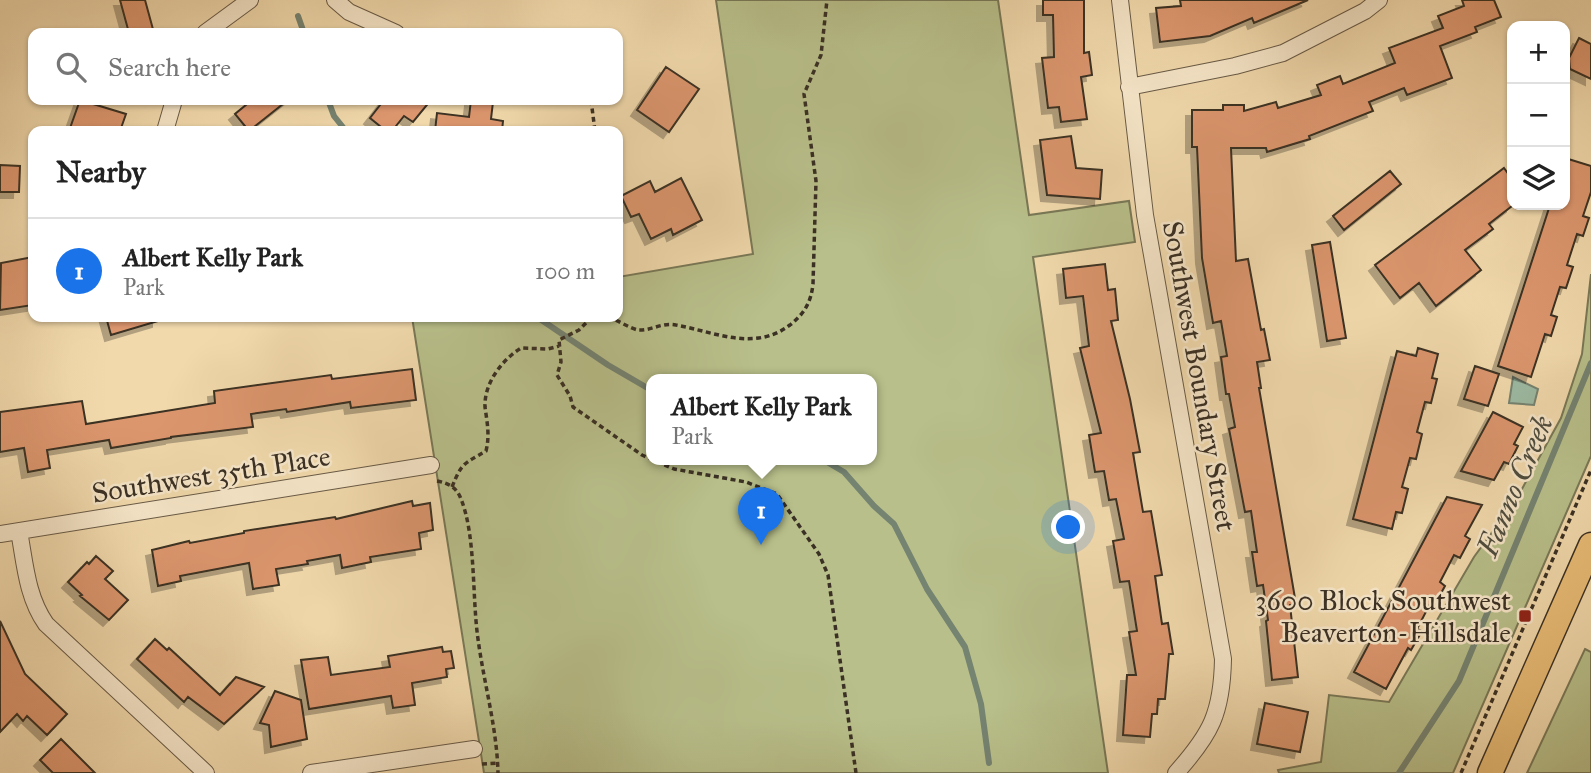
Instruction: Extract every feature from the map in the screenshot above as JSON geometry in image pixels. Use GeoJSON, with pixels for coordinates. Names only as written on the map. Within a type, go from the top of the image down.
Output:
{"type":"FeatureCollection","features":[{"type":"Feature","properties":{"kind":"main road"},"geometry":{"type":"LineString","coordinates":[[1490,773],[1591,545]]}},
{"type":"Feature","properties":{"kind":"street"},"geometry":{"type":"LineString","coordinates":[[212,28],[250,0]]}},
{"type":"Feature","properties":{"kind":"street"},"geometry":{"type":"LineString","coordinates":[[335,0],[349,12],[386,28]]}},
{"type":"Feature","properties":{"kind":"street","name":"Southwest Boundary Street"},"geometry":{"type":"LineString","coordinates":[[1120,0],[1145,215],[1223,659],[1223,683],[1210,730],[1176,773]]}},
{"type":"Feature","properties":{"kind":"street"},"geometry":{"type":"LineString","coordinates":[[1129,87],[1236,66],[1283,53],[1365,11],[1379,0]]}},
{"type":"Feature","properties":{"kind":"street"},"geometry":{"type":"LineString","coordinates":[[166,126],[173,105]]}},
{"type":"Feature","properties":{"kind":"street","name":"Southwest 35th Place"},"geometry":{"type":"LineString","coordinates":[[0,534],[431,465]]}},
{"type":"Feature","properties":{"kind":"street"},"geometry":{"type":"LineString","coordinates":[[19,531],[31,596],[46,624],[206,773]]}},
{"type":"Feature","properties":{"kind":"street"},"geometry":{"type":"LineString","coordinates":[[311,773],[474,749]]}},
{"type":"Feature","properties":{"kind":"path"},"geometry":{"type":"LineString","coordinates":[[619,322],[637,330],[670,324],[728,338],[759,339],[783,330],[807,308],[813,284],[816,181],[804,94],[821,55],[827,0]]}},
{"type":"Feature","properties":{"kind":"path"},"geometry":{"type":"LineString","coordinates":[[592,105],[594,126]]}},
{"type":"Feature","properties":{"kind":"path"},"geometry":{"type":"LineString","coordinates":[[587,322],[578,330],[559,339],[561,362],[557,375],[570,396],[571,404],[585,418],[646,457]]}},
{"type":"Feature","properties":{"kind":"path"},"geometry":{"type":"LineString","coordinates":[[498,773],[497,749],[478,640],[465,511],[460,496],[453,487],[463,463],[486,451],[489,435],[486,398],[496,371],[521,348],[548,349],[559,346]]}},
{"type":"Feature","properties":{"kind":"path"},"geometry":{"type":"LineString","coordinates":[[664,465],[746,482],[772,491],[783,501],[819,554],[828,575],[856,773]]}},
{"type":"Feature","properties":{"kind":"path"},"geometry":{"type":"LineString","coordinates":[[1461,773],[1591,470]]}},
{"type":"Feature","properties":{"kind":"shaded area"},"geometry":{"type":"Polygon","coordinates":[[[716,0],[998,0],[1029,215],[1129,201],[1135,242],[1033,257],[1108,773],[484,773],[413,322],[623,322],[623,276],[753,254],[716,0]]]}},
{"type":"Feature","properties":{"kind":"shaded area"},"geometry":{"type":"Polygon","coordinates":[[[1591,274],[1591,456],[1453,773],[1279,773],[1278,770],[1321,762],[1329,695],[1389,702],[1474,557],[1517,498],[1561,418],[1582,354],[1591,274]]]}},
{"type":"Feature","properties":{"kind":"shaded area"},"geometry":{"type":"Polygon","coordinates":[[[1513,377],[1538,389],[1534,405],[1509,403],[1513,377]]]}},
{"type":"Feature","properties":{"kind":"shaded area"},"geometry":{"type":"Polygon","coordinates":[[[1585,649],[1591,652],[1591,773],[1527,773],[1585,649]]]}},
{"type":"Feature","properties":{"kind":"building"},"geometry":{"type":"Polygon","coordinates":[[[120,0],[145,0],[153,28],[128,28],[120,0]]]}},
{"type":"Feature","properties":{"kind":"building"},"geometry":{"type":"Polygon","coordinates":[[[1043,0],[1084,0],[1084,53],[1089,52],[1092,75],[1081,77],[1087,119],[1061,122],[1059,107],[1048,108],[1042,58],[1054,57],[1053,15],[1043,15],[1043,0]]]}},
{"type":"Feature","properties":{"kind":"building"},"geometry":{"type":"Polygon","coordinates":[[[1180,0],[1308,0],[1254,23],[1252,18],[1210,36],[1160,42],[1156,8],[1181,6],[1180,0]]]}},
{"type":"Feature","properties":{"kind":"building"},"geometry":{"type":"Polygon","coordinates":[[[1462,0],[1494,0],[1501,17],[1475,27],[1477,32],[1440,46],[1452,78],[1407,95],[1404,88],[1369,102],[1373,111],[1309,136],[1310,139],[1267,152],[1266,148],[1231,148],[1236,261],[1248,259],[1261,330],[1264,329],[1270,360],[1257,362],[1259,388],[1296,604],[1290,605],[1298,677],[1272,680],[1263,585],[1257,586],[1252,552],[1257,552],[1251,511],[1245,512],[1229,429],[1235,427],[1229,394],[1226,394],[1221,357],[1227,356],[1221,321],[1213,323],[1202,258],[1197,147],[1192,147],[1192,110],[1223,110],[1223,105],[1244,105],[1244,111],[1276,102],[1278,108],[1321,95],[1317,85],[1340,76],[1343,84],[1395,63],[1389,48],[1443,28],[1438,16],[1464,6],[1462,0]]]}},
{"type":"Feature","properties":{"kind":"building"},"geometry":{"type":"Polygon","coordinates":[[[1579,38],[1591,44],[1591,79],[1570,69],[1570,56],[1579,38]]]}},
{"type":"Feature","properties":{"kind":"building"},"geometry":{"type":"Polygon","coordinates":[[[666,67],[699,89],[669,132],[637,110],[666,67]]]}},
{"type":"Feature","properties":{"kind":"building"},"geometry":{"type":"Polygon","coordinates":[[[78,105],[96,105],[126,114],[122,126],[71,126],[78,105]]]}},
{"type":"Feature","properties":{"kind":"building"},"geometry":{"type":"Polygon","coordinates":[[[246,105],[282,105],[255,126],[245,126],[235,114],[246,105]]]}},
{"type":"Feature","properties":{"kind":"building"},"geometry":{"type":"Polygon","coordinates":[[[380,105],[427,105],[413,122],[404,116],[396,126],[380,126],[370,118],[380,105]]]}},
{"type":"Feature","properties":{"kind":"building"},"geometry":{"type":"Polygon","coordinates":[[[470,105],[493,105],[491,119],[503,121],[502,126],[436,126],[437,113],[469,117],[470,105]]]}},
{"type":"Feature","properties":{"kind":"building"},"geometry":{"type":"Polygon","coordinates":[[[1071,136],[1076,168],[1102,170],[1100,199],[1047,195],[1040,140],[1071,136]]]}},
{"type":"Feature","properties":{"kind":"building"},"geometry":{"type":"Polygon","coordinates":[[[1570,160],[1591,166],[1591,192],[1583,216],[1589,218],[1583,236],[1577,234],[1567,265],[1573,267],[1566,288],[1560,287],[1551,315],[1557,317],[1551,336],[1545,334],[1531,377],[1498,366],[1548,210],[1570,210],[1570,160]]]}},
{"type":"Feature","properties":{"kind":"building"},"geometry":{"type":"Polygon","coordinates":[[[0,165],[20,166],[19,192],[0,192],[0,165]]]}},
{"type":"Feature","properties":{"kind":"building"},"geometry":{"type":"Polygon","coordinates":[[[1504,168],[1507,172],[1507,210],[1489,224],[1493,229],[1465,250],[1481,270],[1436,306],[1419,283],[1400,298],[1375,265],[1504,168]]]}},
{"type":"Feature","properties":{"kind":"building"},"geometry":{"type":"Polygon","coordinates":[[[1390,171],[1401,184],[1344,230],[1333,216],[1390,171]]]}},
{"type":"Feature","properties":{"kind":"building"},"geometry":{"type":"Polygon","coordinates":[[[681,178],[702,220],[673,235],[671,229],[651,239],[639,214],[631,217],[623,195],[650,181],[655,192],[681,178]]]}},
{"type":"Feature","properties":{"kind":"building"},"geometry":{"type":"Polygon","coordinates":[[[1330,242],[1346,338],[1327,341],[1312,245],[1330,242]]]}},
{"type":"Feature","properties":{"kind":"building"},"geometry":{"type":"Polygon","coordinates":[[[28,258],[28,306],[0,310],[1,263],[28,258]]]}},
{"type":"Feature","properties":{"kind":"building"},"geometry":{"type":"Polygon","coordinates":[[[1105,264],[1108,290],[1115,289],[1118,320],[1111,321],[1140,452],[1133,453],[1143,512],[1151,511],[1162,575],[1155,576],[1162,624],[1168,623],[1173,654],[1169,654],[1165,699],[1158,699],[1157,714],[1152,714],[1150,737],[1123,735],[1127,675],[1136,675],[1129,632],[1137,631],[1129,581],[1120,582],[1113,541],[1124,539],[1116,499],[1109,500],[1104,471],[1095,472],[1089,435],[1101,433],[1080,348],[1089,346],[1083,296],[1066,298],[1063,269],[1105,264]]]}},
{"type":"Feature","properties":{"kind":"building"},"geometry":{"type":"Polygon","coordinates":[[[107,322],[155,322],[111,335],[107,322]]]}},
{"type":"Feature","properties":{"kind":"building"},"geometry":{"type":"Polygon","coordinates":[[[1418,348],[1438,354],[1432,378],[1437,379],[1431,403],[1425,402],[1417,432],[1422,434],[1416,459],[1410,458],[1402,487],[1408,489],[1402,513],[1396,512],[1392,529],[1353,519],[1397,351],[1416,356],[1418,348]]]}},
{"type":"Feature","properties":{"kind":"building"},"geometry":{"type":"Polygon","coordinates":[[[1475,366],[1499,374],[1488,406],[1464,399],[1475,366]]]}},
{"type":"Feature","properties":{"kind":"building"},"geometry":{"type":"Polygon","coordinates":[[[412,369],[416,400],[351,408],[350,402],[287,412],[286,409],[251,414],[253,427],[171,437],[111,448],[109,440],[47,450],[50,468],[28,472],[24,448],[0,452],[0,412],[82,401],[86,424],[215,403],[214,391],[331,375],[332,379],[412,369]]]}},
{"type":"Feature","properties":{"kind":"building"},"geometry":{"type":"Polygon","coordinates":[[[1493,412],[1523,427],[1514,444],[1518,446],[1509,464],[1504,462],[1494,480],[1461,471],[1493,412]]]}},
{"type":"Feature","properties":{"kind":"building"},"geometry":{"type":"Polygon","coordinates":[[[1447,497],[1482,505],[1465,536],[1470,539],[1460,558],[1454,555],[1440,582],[1445,586],[1435,604],[1431,602],[1417,629],[1422,631],[1411,650],[1408,648],[1386,689],[1354,672],[1447,497]]]}},
{"type":"Feature","properties":{"kind":"building"},"geometry":{"type":"Polygon","coordinates":[[[412,501],[413,506],[430,503],[433,530],[419,533],[421,549],[370,557],[371,562],[342,568],[340,555],[307,561],[308,564],[276,569],[279,585],[253,589],[249,563],[180,576],[181,581],[158,586],[152,550],[244,531],[335,517],[336,519],[412,501]]]}},
{"type":"Feature","properties":{"kind":"building"},"geometry":{"type":"Polygon","coordinates":[[[96,556],[113,571],[105,579],[128,600],[109,620],[80,596],[82,595],[68,582],[96,556]]]}},
{"type":"Feature","properties":{"kind":"building"},"geometry":{"type":"Polygon","coordinates":[[[0,621],[25,674],[67,714],[47,735],[27,716],[23,721],[17,714],[0,732],[0,621]]]}},
{"type":"Feature","properties":{"kind":"building"},"geometry":{"type":"Polygon","coordinates":[[[155,639],[167,650],[169,648],[220,695],[236,677],[264,687],[224,724],[188,697],[184,702],[137,659],[155,639]]]}},
{"type":"Feature","properties":{"kind":"building"},"geometry":{"type":"Polygon","coordinates":[[[442,647],[443,652],[451,651],[454,668],[446,669],[447,677],[412,683],[415,705],[393,708],[391,696],[309,709],[301,660],[328,657],[331,675],[390,667],[388,656],[442,647]]]}},
{"type":"Feature","properties":{"kind":"building"},"geometry":{"type":"Polygon","coordinates":[[[275,691],[301,700],[307,739],[271,747],[269,725],[260,723],[275,691]]]}},
{"type":"Feature","properties":{"kind":"building"},"geometry":{"type":"Polygon","coordinates":[[[1265,703],[1308,712],[1300,752],[1257,744],[1265,703]]]}},
{"type":"Feature","properties":{"kind":"building"},"geometry":{"type":"Polygon","coordinates":[[[61,739],[95,773],[53,773],[40,760],[61,739]]]}},
{"type":"Feature","properties":{"kind":"waterway"},"geometry":{"type":"LineString","coordinates":[[298,16],[302,28]]}},
{"type":"Feature","properties":{"kind":"waterway"},"geometry":{"type":"LineString","coordinates":[[330,105],[342,126]]}},
{"type":"Feature","properties":{"kind":"waterway"},"geometry":{"type":"LineString","coordinates":[[544,322],[646,387]]}},
{"type":"Feature","properties":{"kind":"waterway","name":"Fanno Creek"},"geometry":{"type":"LineString","coordinates":[[1399,773],[1459,681],[1591,363]]}},
{"type":"Feature","properties":{"kind":"waterway"},"geometry":{"type":"LineString","coordinates":[[832,465],[844,472],[894,524],[927,589],[965,647],[981,704],[989,763]]}},
{"type":"Feature","properties":{"kind":"place","name":"Albert Kelly Park"},"geometry":{"type":"Point","coordinates":[761,545]}},
{"type":"Feature","properties":{"kind":"place","name":"3600 Block Southwest Beaverton-Hillsdale"},"geometry":{"type":"Point","coordinates":[1525,616]}}]}
